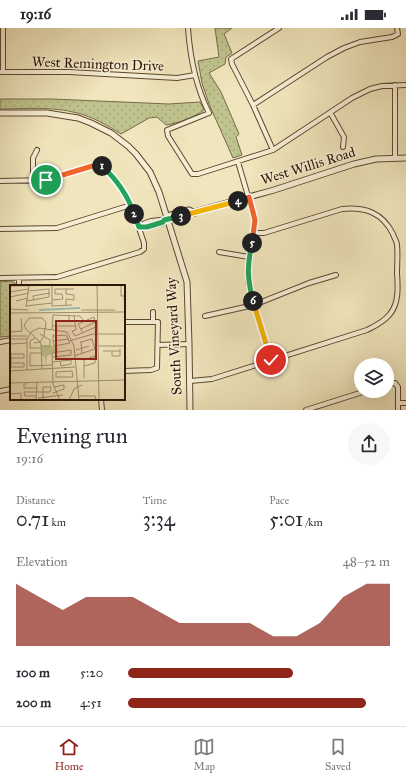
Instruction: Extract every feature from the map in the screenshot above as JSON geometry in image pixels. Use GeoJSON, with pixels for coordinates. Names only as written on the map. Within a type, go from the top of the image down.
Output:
{"type":"FeatureCollection","features":[{"type":"Feature","properties":{"kind":"street"},"geometry":{"type":"LineString","coordinates":[[1,72],[3,28]]}},
{"type":"Feature","properties":{"kind":"street"},"geometry":{"type":"LineString","coordinates":[[188,28],[189,43],[195,75],[202,98],[209,113],[167,130],[168,136],[192,174],[198,174],[273,150],[331,114],[352,98],[370,89],[382,86],[406,85]]}},
{"type":"Feature","properties":{"kind":"street"},"geometry":{"type":"LineString","coordinates":[[273,150],[231,59],[279,28]]}},
{"type":"Feature","properties":{"kind":"street"},"geometry":{"type":"LineString","coordinates":[[253,105],[327,57],[360,42],[392,37],[398,34],[397,28]]}},
{"type":"Feature","properties":{"kind":"street","name":"West Remington Drive"},"geometry":{"type":"LineString","coordinates":[[1,72],[69,72],[177,78],[195,75]]}},
{"type":"Feature","properties":{"kind":"street"},"geometry":{"type":"LineString","coordinates":[[395,85],[395,158]]}},
{"type":"Feature","properties":{"kind":"street","name":"South Vineyard Way"},"geometry":{"type":"LineString","coordinates":[[0,113],[47,113],[78,118],[91,123],[110,133],[136,154],[150,172],[160,192],[187,282],[190,410]]}},
{"type":"Feature","properties":{"kind":"street"},"geometry":{"type":"LineString","coordinates":[[331,114],[344,137],[343,147]]}},
{"type":"Feature","properties":{"kind":"street"},"geometry":{"type":"LineString","coordinates":[[33,181],[33,158],[37,150]]}},
{"type":"Feature","properties":{"kind":"street","name":"West Willis Road"},"geometry":{"type":"LineString","coordinates":[[139,227],[147,227],[163,222],[167,218],[188,210],[195,213],[354,164],[376,159],[406,158]]}},
{"type":"Feature","properties":{"kind":"street"},"geometry":{"type":"LineString","coordinates":[[238,162],[255,220],[249,257],[248,282],[271,360]]}},
{"type":"Feature","properties":{"kind":"street"},"geometry":{"type":"LineString","coordinates":[[0,181],[46,180],[99,164],[119,185],[131,205],[139,227],[144,249],[140,252],[68,275],[58,277],[0,278]]}},
{"type":"Feature","properties":{"kind":"street"},"geometry":{"type":"LineString","coordinates":[[0,230],[57,228],[131,205]]}},
{"type":"Feature","properties":{"kind":"street"},"geometry":{"type":"LineString","coordinates":[[190,381],[212,378],[367,330],[380,323],[390,314],[398,293],[397,244],[382,216],[356,208],[342,209],[264,233],[254,233]]}},
{"type":"Feature","properties":{"kind":"street"},"geometry":{"type":"LineString","coordinates":[[219,252],[249,257]]}},
{"type":"Feature","properties":{"kind":"street"},"geometry":{"type":"LineString","coordinates":[[205,316],[235,311],[309,283],[336,275]]}},
{"type":"Feature","properties":{"kind":"street"},"geometry":{"type":"LineString","coordinates":[[19,278],[20,285]]}},
{"type":"Feature","properties":{"kind":"street"},"geometry":{"type":"LineString","coordinates":[[125,371],[151,370],[157,368],[158,345],[152,312]]}},
{"type":"Feature","properties":{"kind":"street"},"geometry":{"type":"LineString","coordinates":[[125,322],[155,322]]}},
{"type":"Feature","properties":{"kind":"street"},"geometry":{"type":"LineString","coordinates":[[0,342],[10,340]]}},
{"type":"Feature","properties":{"kind":"street"},"geometry":{"type":"LineString","coordinates":[[158,345],[189,344]]}},
{"type":"Feature","properties":{"kind":"street"},"geometry":{"type":"LineString","coordinates":[[394,383],[398,387],[398,410]]}},
{"type":"Feature","properties":{"kind":"street"},"geometry":{"type":"LineString","coordinates":[[0,391],[10,389]]}},
{"type":"Feature","properties":{"kind":"street"},"geometry":{"type":"LineString","coordinates":[[306,410],[354,395]]}},
{"type":"Feature","properties":{"kind":"street"},"geometry":{"type":"LineString","coordinates":[[101,400],[102,410]]}},
{"type":"Feature","properties":{"kind":"street"},"geometry":{"type":"LineString","coordinates":[[398,403],[406,403]]}},
{"type":"Feature","properties":{"kind":"green space"},"geometry":{"type":"Polygon","coordinates":[[[215,28],[232,28],[224,34],[232,53],[226,57],[225,64],[209,73],[221,92],[239,134],[236,137],[242,155],[233,158],[209,104],[202,83],[198,61],[219,57],[215,28]]]}},
{"type":"Feature","properties":{"kind":"green space"},"geometry":{"type":"Polygon","coordinates":[[[0,99],[52,99],[169,104],[200,102],[204,110],[185,120],[166,125],[157,117],[149,118],[121,134],[94,119],[68,111],[38,108],[0,109],[0,99]]]}},
{"type":"Feature","properties":{"kind":"green space"},"geometry":{"type":"Polygon","coordinates":[[[11,281],[15,283],[15,285],[10,285],[10,336],[0,337],[0,282],[11,281]]]}},
{"type":"Feature","properties":{"kind":"route"},"geometry":{"type":"LineString","coordinates":[[46,180],[99,164],[119,185],[131,205],[139,227],[147,227],[163,222],[164,220],[249,197],[255,220],[249,257],[248,282],[271,360]]}}]}
